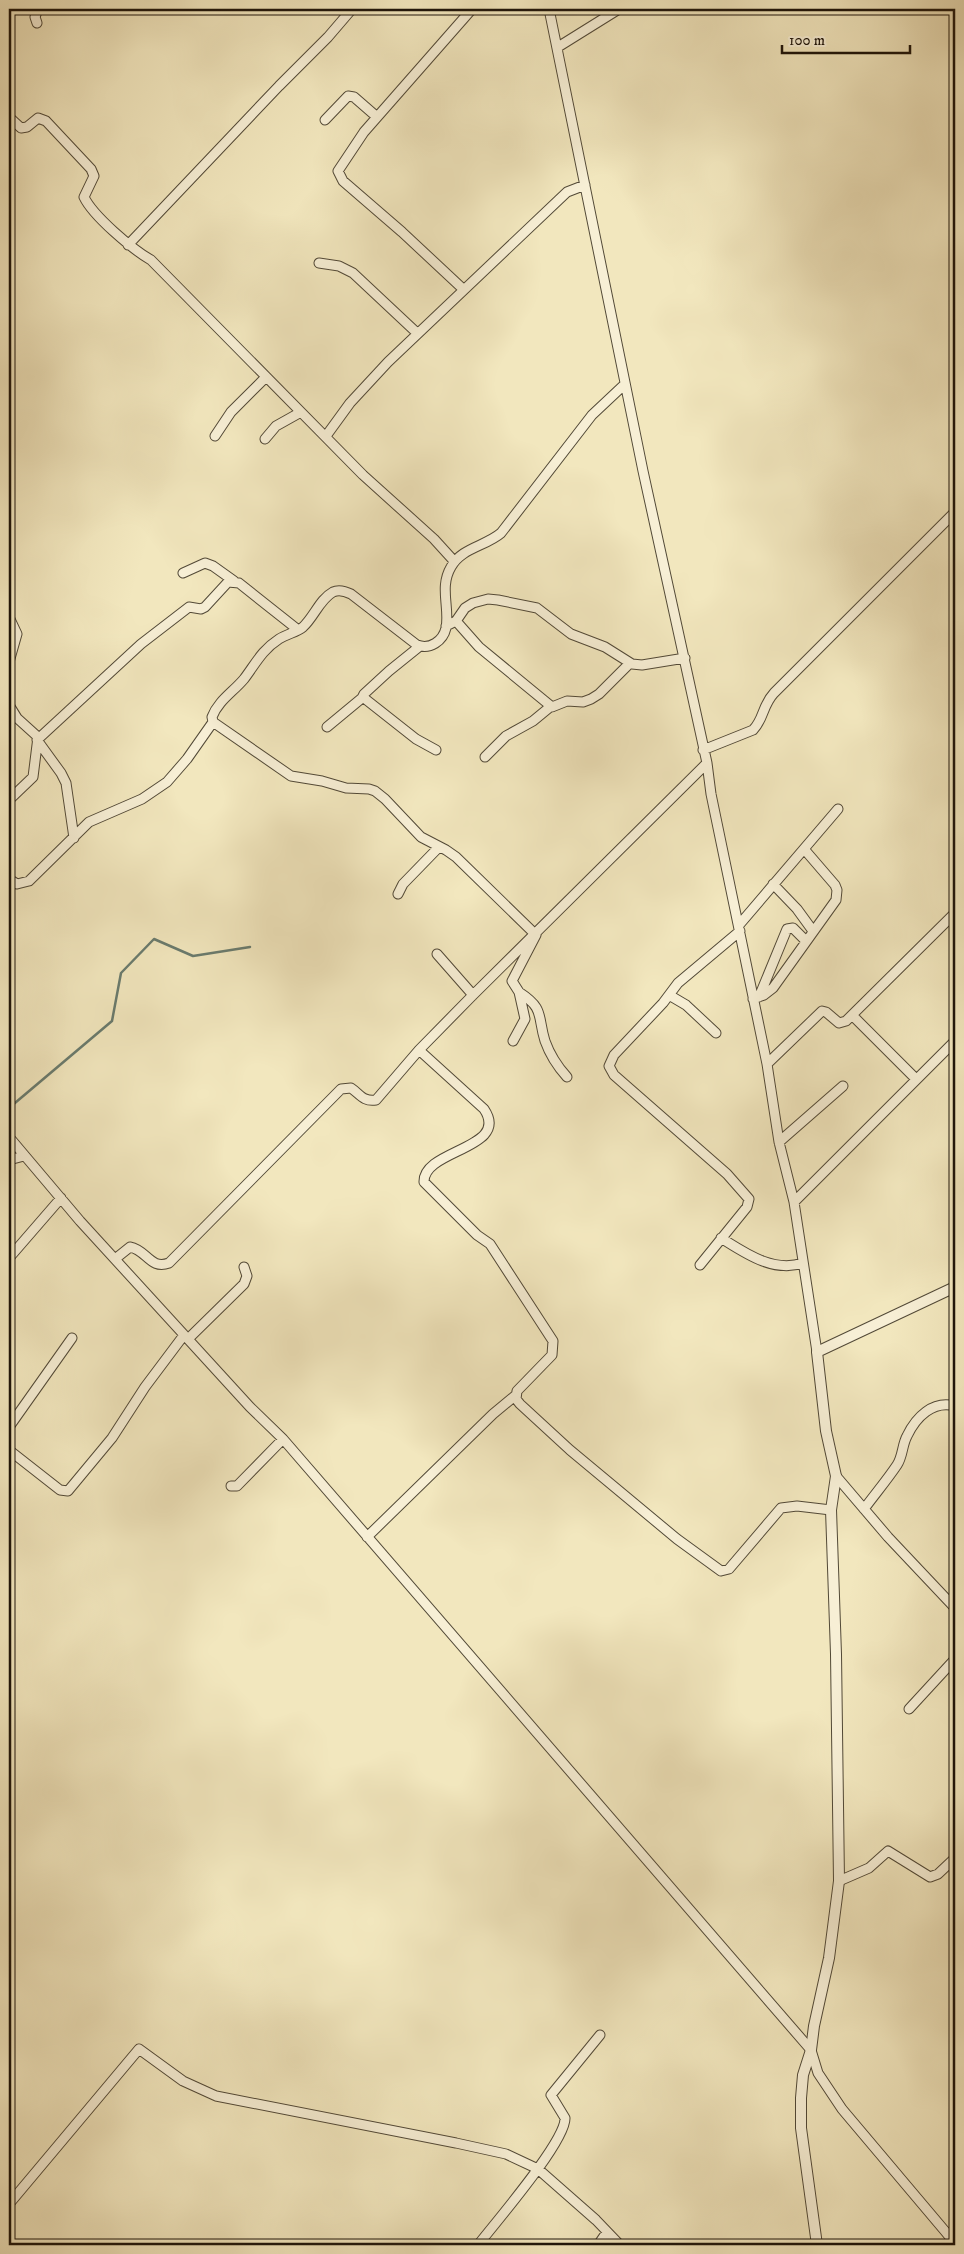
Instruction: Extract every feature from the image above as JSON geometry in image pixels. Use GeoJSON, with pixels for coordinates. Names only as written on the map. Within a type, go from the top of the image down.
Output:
{"type":"FeatureCollection","features":[{"type":"Feature","properties":{"kind":"street"},"geometry":{"type":"LineString","coordinates":[[37,23],[35,17],[38,9]]}},
{"type":"Feature","properties":{"kind":"street"},"geometry":{"type":"LineString","coordinates":[[463,289],[343,181],[339,175],[339,168],[377,117],[472,9]]}},
{"type":"Feature","properties":{"kind":"street"},"geometry":{"type":"LineString","coordinates":[[549,9],[625,384],[685,658],[739,928],[756,998],[779,1142],[794,1202],[818,1352],[826,1431],[836,1476],[831,1510],[836,1654],[840,1881],[830,1949],[811,2050],[803,2076],[802,2128],[817,2245]]}},
{"type":"Feature","properties":{"kind":"street"},"geometry":{"type":"LineString","coordinates":[[558,46],[619,9]]}},
{"type":"Feature","properties":{"kind":"street"},"geometry":{"type":"LineString","coordinates":[[128,245],[352,10]]}},
{"type":"Feature","properties":{"kind":"street"},"geometry":{"type":"LineString","coordinates":[[325,120],[348,96],[354,97],[377,117]]}},
{"type":"Feature","properties":{"kind":"street"},"geometry":{"type":"LineString","coordinates":[[9,117],[21,128],[27,127],[38,118],[46,121],[91,170],[94,176],[85,193],[85,199],[128,245],[151,260],[364,475],[434,539],[454,561]]}},
{"type":"Feature","properties":{"kind":"street"},"geometry":{"type":"LineString","coordinates":[[326,436],[370,380],[417,333],[567,192],[585,185]]}},
{"type":"Feature","properties":{"kind":"street"},"geometry":{"type":"LineString","coordinates":[[319,263],[339,266],[353,273],[417,333]]}},
{"type":"Feature","properties":{"kind":"street"},"geometry":{"type":"LineString","coordinates":[[215,436],[231,412],[266,377]]}},
{"type":"Feature","properties":{"kind":"street"},"geometry":{"type":"LineString","coordinates":[[327,727],[362,698],[389,671],[420,646],[437,643],[441,639],[446,626],[445,585],[454,561],[501,533],[592,415],[625,384]]}},
{"type":"Feature","properties":{"kind":"street"},"geometry":{"type":"LineString","coordinates":[[265,439],[276,426],[301,412]]}},
{"type":"Feature","properties":{"kind":"street"},"geometry":{"type":"LineString","coordinates":[[703,750],[753,730],[758,725],[767,700],[955,512]]}},
{"type":"Feature","properties":{"kind":"street"},"geometry":{"type":"LineString","coordinates":[[183,573],[205,563],[234,582]]}},
{"type":"Feature","properties":{"kind":"street"},"geometry":{"type":"LineString","coordinates":[[9,800],[33,777],[38,738],[154,633],[189,607],[203,608],[226,584],[239,582],[297,629]]}},
{"type":"Feature","properties":{"kind":"street"},"geometry":{"type":"LineString","coordinates":[[9,879],[17,884],[29,881],[89,822],[142,799],[167,782],[187,759],[213,722],[214,712],[243,679],[257,658],[279,639],[297,629],[301,629],[332,592],[342,590],[351,594],[380,618],[420,646]]}},
{"type":"Feature","properties":{"kind":"street"},"geometry":{"type":"LineString","coordinates":[[446,626],[456,621],[465,608],[480,600],[498,600],[528,605],[546,613],[578,638],[605,647],[630,663],[642,665],[685,658]]}},
{"type":"Feature","properties":{"kind":"street"},"geometry":{"type":"LineString","coordinates":[[9,617],[17,634],[9,662]]}},
{"type":"Feature","properties":{"kind":"street"},"geometry":{"type":"LineString","coordinates":[[456,621],[479,648],[550,707]]}},
{"type":"Feature","properties":{"kind":"street"},"geometry":{"type":"LineString","coordinates":[[486,757],[510,733],[533,721],[550,707],[567,701],[583,702],[600,694],[630,663]]}},
{"type":"Feature","properties":{"kind":"street"},"geometry":{"type":"LineString","coordinates":[[362,698],[416,739],[436,750]]}},
{"type":"Feature","properties":{"kind":"street"},"geometry":{"type":"LineString","coordinates":[[9,705],[17,718],[38,738],[66,783],[74,838]]}},
{"type":"Feature","properties":{"kind":"street"},"geometry":{"type":"LineString","coordinates":[[213,722],[290,776],[322,781],[346,788],[363,788],[375,791],[421,837],[456,857],[536,935]]}},
{"type":"Feature","properties":{"kind":"street"},"geometry":{"type":"LineString","coordinates":[[115,1259],[130,1247],[135,1248],[158,1265],[169,1262],[341,1089],[351,1088],[368,1101],[376,1100],[419,1050],[473,995],[536,935],[707,763]]}},
{"type":"Feature","properties":{"kind":"street"},"geometry":{"type":"LineString","coordinates":[[700,1265],[747,1207],[749,1199],[705,1154],[614,1074],[609,1066],[614,1055],[678,983],[739,928],[838,810]]}},
{"type":"Feature","properties":{"kind":"street"},"geometry":{"type":"LineString","coordinates":[[398,894],[402,884],[439,847]]}},
{"type":"Feature","properties":{"kind":"street"},"geometry":{"type":"LineString","coordinates":[[756,998],[773,988],[836,900],[837,890],[804,849]]}},
{"type":"Feature","properties":{"kind":"street"},"geometry":{"type":"LineString","coordinates":[[774,884],[797,909],[813,931]]}},
{"type":"Feature","properties":{"kind":"street"},"geometry":{"type":"LineString","coordinates":[[767,1064],[822,1011],[843,1024],[955,913]]}},
{"type":"Feature","properties":{"kind":"street"},"geometry":{"type":"LineString","coordinates":[[756,998],[787,929],[794,928],[806,941]]}},
{"type":"Feature","properties":{"kind":"street"},"geometry":{"type":"LineString","coordinates":[[513,1041],[525,1019],[519,992],[512,981],[536,935]]}},
{"type":"Feature","properties":{"kind":"street"},"geometry":{"type":"LineString","coordinates":[[437,954],[473,995]]}},
{"type":"Feature","properties":{"kind":"street"},"geometry":{"type":"LineString","coordinates":[[519,992],[533,1002],[539,1011],[548,1049],[556,1064],[567,1077]]}},
{"type":"Feature","properties":{"kind":"street"},"geometry":{"type":"LineString","coordinates":[[669,995],[682,1002],[716,1033]]}},
{"type":"Feature","properties":{"kind":"street"},"geometry":{"type":"LineString","coordinates":[[852,1015],[916,1079]]}},
{"type":"Feature","properties":{"kind":"street"},"geometry":{"type":"LineString","coordinates":[[794,1202],[955,1040]]}},
{"type":"Feature","properties":{"kind":"street"},"geometry":{"type":"LineString","coordinates":[[368,1537],[493,1414],[516,1395],[521,1386],[552,1355],[553,1341],[490,1244],[477,1235],[424,1182],[424,1176],[431,1166],[478,1140],[488,1130],[489,1116],[484,1109],[419,1050]]}},
{"type":"Feature","properties":{"kind":"street"},"geometry":{"type":"LineString","coordinates":[[779,1142],[843,1086]]}},
{"type":"Feature","properties":{"kind":"street"},"geometry":{"type":"LineString","coordinates":[[9,1137],[115,1259],[283,1439],[811,2050],[818,2073],[842,2110],[955,2243]]}},
{"type":"Feature","properties":{"kind":"street"},"geometry":{"type":"LineString","coordinates":[[9,1160],[24,1156]]}},
{"type":"Feature","properties":{"kind":"street"},"geometry":{"type":"LineString","coordinates":[[9,1258],[61,1198]]}},
{"type":"Feature","properties":{"kind":"street"},"geometry":{"type":"LineString","coordinates":[[721,1238],[764,1261],[784,1266],[803,1263]]}},
{"type":"Feature","properties":{"kind":"street"},"geometry":{"type":"LineString","coordinates":[[9,1450],[60,1490],[68,1490],[112,1438],[150,1380],[186,1337],[244,1284],[247,1278],[244,1267]]}},
{"type":"Feature","properties":{"kind":"street"},"geometry":{"type":"LineString","coordinates":[[818,1352],[955,1287]]}},
{"type":"Feature","properties":{"kind":"street"},"geometry":{"type":"LineString","coordinates":[[9,1427],[72,1338]]}},
{"type":"Feature","properties":{"kind":"street"},"geometry":{"type":"LineString","coordinates":[[516,1395],[520,1404],[570,1450],[677,1539],[721,1571],[729,1569],[782,1508],[797,1506],[831,1510]]}},
{"type":"Feature","properties":{"kind":"street"},"geometry":{"type":"LineString","coordinates":[[864,1508],[898,1464],[904,1452],[906,1437],[928,1409],[943,1404],[955,1406]]}},
{"type":"Feature","properties":{"kind":"street"},"geometry":{"type":"LineString","coordinates":[[230,1486],[238,1486],[283,1439]]}},
{"type":"Feature","properties":{"kind":"street"},"geometry":{"type":"LineString","coordinates":[[836,1476],[908,1559],[955,1608]]}},
{"type":"Feature","properties":{"kind":"street"},"geometry":{"type":"LineString","coordinates":[[909,1709],[955,1659]]}},
{"type":"Feature","properties":{"kind":"street"},"geometry":{"type":"LineString","coordinates":[[840,1881],[869,1868],[888,1851],[930,1877],[938,1874],[955,1858]]}},
{"type":"Feature","properties":{"kind":"street"},"geometry":{"type":"LineString","coordinates":[[478,2245],[538,2169],[565,2123],[562,2112],[551,2095],[600,2035]]}},
{"type":"Feature","properties":{"kind":"street"},"geometry":{"type":"LineString","coordinates":[[9,2204],[139,2049],[183,2081],[216,2096],[506,2154],[538,2169],[620,2245]]}},
{"type":"Feature","properties":{"kind":"street"},"geometry":{"type":"LineString","coordinates":[[598,2245],[607,2232]]}},
{"type":"Feature","properties":{"kind":"waterway"},"geometry":{"type":"LineString","coordinates":[[9,1108],[112,1021],[121,973],[154,939],[193,956],[250,947]]}}]}
